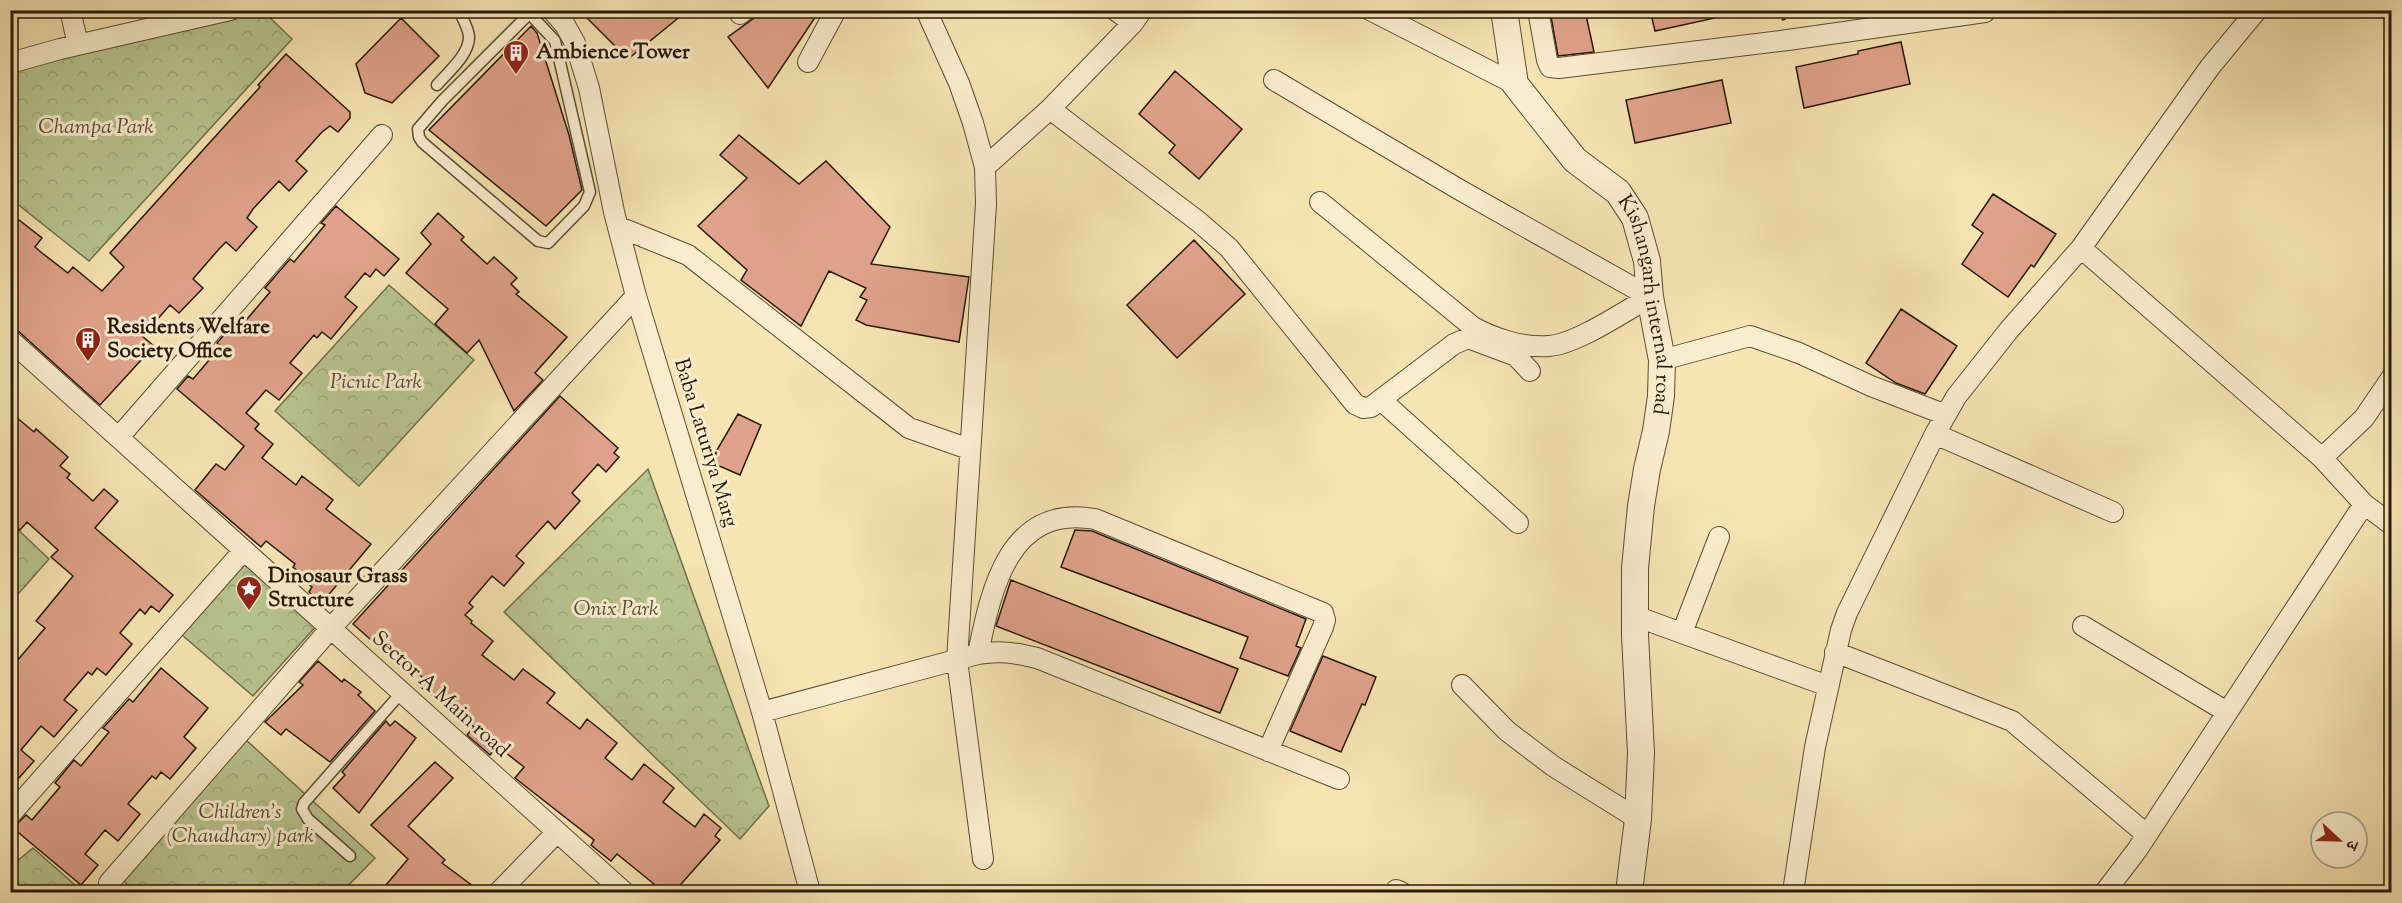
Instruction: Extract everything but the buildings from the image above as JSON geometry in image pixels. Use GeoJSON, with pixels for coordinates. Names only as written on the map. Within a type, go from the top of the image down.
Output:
{"type":"FeatureCollection","features":[{"type":"Feature","properties":{"kind":"street"},"geometry":{"type":"LineString","coordinates":[[70,10],[76,36]]}},
{"type":"Feature","properties":{"kind":"street"},"geometry":{"type":"LineString","coordinates":[[10,63],[230,10]]}},
{"type":"Feature","properties":{"kind":"street","name":"Baba Laturiya Marg"},"geometry":{"type":"LineString","coordinates":[[552,10],[565,25],[578,54],[589,88],[609,185],[636,296],[762,712],[810,892]]}},
{"type":"Feature","properties":{"kind":"street"},"geometry":{"type":"LineString","coordinates":[[808,62],[836,10]]}},
{"type":"Feature","properties":{"kind":"street"},"geometry":{"type":"LineString","coordinates":[[926,10],[959,83],[985,167],[986,204],[957,660],[983,860]]}},
{"type":"Feature","properties":{"kind":"street"},"geometry":{"type":"LineString","coordinates":[[985,167],[1050,109],[1138,17],[1115,10]]}},
{"type":"Feature","properties":{"kind":"street"},"geometry":{"type":"LineString","coordinates":[[1370,10],[1515,84]]}},
{"type":"Feature","properties":{"kind":"street"},"geometry":{"type":"LineString","coordinates":[[1504,10],[1515,84]]}},
{"type":"Feature","properties":{"kind":"street"},"geometry":{"type":"LineString","coordinates":[[1538,10],[1547,60],[1550,67],[1555,68],[1788,40],[1985,12]]}},
{"type":"Feature","properties":{"kind":"street"},"geometry":{"type":"LineString","coordinates":[[1793,892],[1815,747],[1835,652],[1847,613],[1935,434],[1956,397],[1990,353],[2081,248],[2210,67],[2257,10]]}},
{"type":"Feature","properties":{"kind":"street"},"geometry":{"type":"LineString","coordinates":[[1274,80],[1460,190],[1650,297]]}},
{"type":"Feature","properties":{"kind":"street","name":"Kishangarh internal road"},"geometry":{"type":"LineString","coordinates":[[1515,84],[1575,160],[1618,192],[1635,218],[1647,261],[1650,297],[1662,360],[1660,405],[1645,478],[1638,528],[1635,616],[1641,753],[1638,819],[1629,892]]}},
{"type":"Feature","properties":{"kind":"street"},"geometry":{"type":"LineString","coordinates":[[1050,109],[1199,222],[1229,248],[1355,404],[1363,408],[1371,407],[1454,344],[1468,338],[1516,356],[1530,371]]}},
{"type":"Feature","properties":{"kind":"street"},"geometry":{"type":"LineString","coordinates":[[119,437],[382,135]]}},
{"type":"Feature","properties":{"kind":"street"},"geometry":{"type":"LineString","coordinates":[[1320,202],[1473,327],[1495,339],[1550,346],[1568,341],[1650,297]]}},
{"type":"Feature","properties":{"kind":"street"},"geometry":{"type":"LineString","coordinates":[[619,227],[688,255],[909,428],[969,449]]}},
{"type":"Feature","properties":{"kind":"street"},"geometry":{"type":"LineString","coordinates":[[2081,248],[2322,458],[2364,504],[2391,525]]}},
{"type":"Feature","properties":{"kind":"street"},"geometry":{"type":"LineString","coordinates":[[109,883],[331,628],[636,296]]}},
{"type":"Feature","properties":{"kind":"street"},"geometry":{"type":"LineString","coordinates":[[1662,360],[1750,336],[1799,353],[1871,386],[1946,415]]}},
{"type":"Feature","properties":{"kind":"street","name":"Sector A Main road"},"geometry":{"type":"LineString","coordinates":[[10,340],[624,892]]}},
{"type":"Feature","properties":{"kind":"street"},"geometry":{"type":"LineString","coordinates":[[2322,458],[2364,418],[2391,377]]}},
{"type":"Feature","properties":{"kind":"street"},"geometry":{"type":"LineString","coordinates":[[1381,400],[1518,523]]}},
{"type":"Feature","properties":{"kind":"street"},"geometry":{"type":"LineString","coordinates":[[1935,434],[2113,512]]}},
{"type":"Feature","properties":{"kind":"street"},"geometry":{"type":"LineString","coordinates":[[2105,892],[2146,834],[2364,504]]}},
{"type":"Feature","properties":{"kind":"street"},"geometry":{"type":"LineString","coordinates":[[978,654],[992,590],[1010,552],[1025,536],[1044,525],[1063,518],[1078,516],[1095,519],[1323,613],[1325,620],[1323,627],[1268,751]]}},
{"type":"Feature","properties":{"kind":"street"},"geometry":{"type":"LineString","coordinates":[[1682,633],[1719,537]]}},
{"type":"Feature","properties":{"kind":"street"},"geometry":{"type":"LineString","coordinates":[[10,815],[244,550]]}},
{"type":"Feature","properties":{"kind":"street"},"geometry":{"type":"LineString","coordinates":[[1635,616],[1828,687]]}},
{"type":"Feature","properties":{"kind":"street"},"geometry":{"type":"LineString","coordinates":[[2083,626],[2227,712]]}},
{"type":"Feature","properties":{"kind":"street"},"geometry":{"type":"LineString","coordinates":[[762,712],[978,654],[994,651],[1013,652],[1037,658],[1338,779]]}},
{"type":"Feature","properties":{"kind":"street"},"geometry":{"type":"LineString","coordinates":[[1835,652],[2012,721],[2146,834]]}},
{"type":"Feature","properties":{"kind":"street"},"geometry":{"type":"LineString","coordinates":[[1462,685],[1507,731],[1553,766],[1638,819]]}},
{"type":"Feature","properties":{"kind":"street"},"geometry":{"type":"LineString","coordinates":[[500,892],[557,832]]}},
{"type":"Feature","properties":{"kind":"lane"},"geometry":{"type":"LineString","coordinates":[[437,85],[464,52],[469,40],[459,10]]}},
{"type":"Feature","properties":{"kind":"lane"},"geometry":{"type":"LineString","coordinates":[[531,12],[555,41],[590,192],[584,206],[548,243],[543,243],[537,241],[419,137],[418,129],[442,101],[531,12]]}},
{"type":"Feature","properties":{"kind":"lane"},"geometry":{"type":"LineString","coordinates":[[590,192],[609,185]]}},
{"type":"Feature","properties":{"kind":"lane"},"geometry":{"type":"LineString","coordinates":[[350,856],[308,819],[302,809],[304,803],[402,692]]}},
{"type":"Feature","properties":{"kind":"green space","name":"Champa Park"},"geometry":{"type":"Polygon","coordinates":[[[204,11],[263,11],[292,39],[89,261],[11,199],[10,61],[204,11]]]}},
{"type":"Feature","properties":{"kind":"green space","name":"Picnic Park"},"geometry":{"type":"Polygon","coordinates":[[[389,285],[474,360],[359,486],[275,411],[389,285]]]}},
{"type":"Feature","properties":{"kind":"green space","name":"Onix Park"},"geometry":{"type":"Polygon","coordinates":[[[648,469],[769,806],[740,839],[504,612],[648,469]]]}},
{"type":"Feature","properties":{"kind":"green space"},"geometry":{"type":"Polygon","coordinates":[[[11,523],[49,559],[11,602],[11,523]]]}},
{"type":"Feature","properties":{"kind":"green space"},"geometry":{"type":"Polygon","coordinates":[[[232,549],[318,624],[253,696],[168,623],[232,549]]]}},
{"type":"Feature","properties":{"kind":"green space","name":"Children's (Chaudhary) park"},"geometry":{"type":"Polygon","coordinates":[[[234,729],[375,858],[342,892],[136,892],[109,868],[234,729]]]}},
{"type":"Feature","properties":{"kind":"green space"},"geometry":{"type":"Polygon","coordinates":[[[33,848],[83,892],[11,892],[11,866],[33,848]]]}},
{"type":"Feature","properties":{"kind":"place","name":"Ambience Tower"},"geometry":{"type":"Point","coordinates":[516,76]}},
{"type":"Feature","properties":{"kind":"place","name":"Residents Welfare Society Office"},"geometry":{"type":"Point","coordinates":[88,363]}},
{"type":"Feature","properties":{"kind":"place","name":"Dinosaur Grass Structure"},"geometry":{"type":"Point","coordinates":[249,612]}}]}
